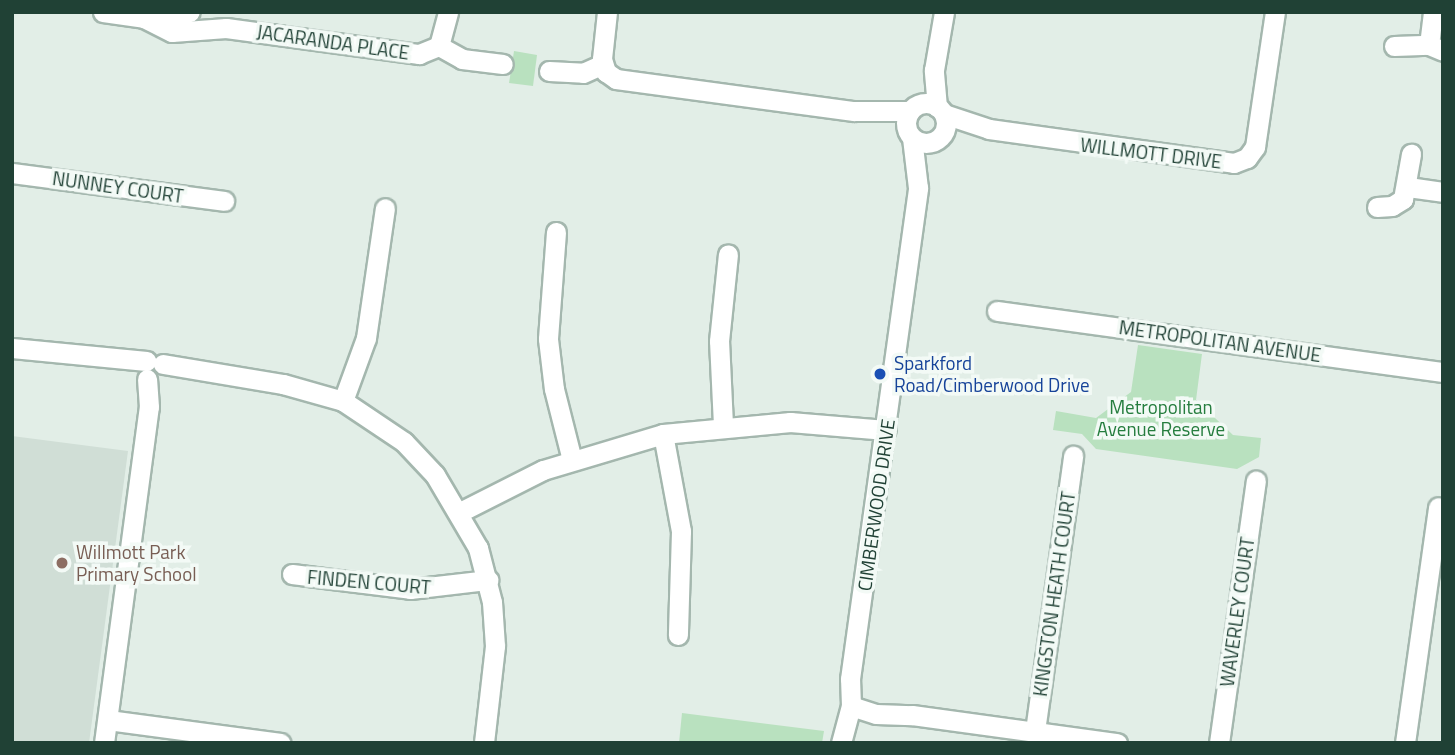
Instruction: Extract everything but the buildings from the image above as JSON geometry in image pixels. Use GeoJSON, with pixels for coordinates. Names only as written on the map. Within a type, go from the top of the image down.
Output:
{"type":"FeatureCollection","features":[{"type":"Feature","properties":{"kind":"street","name":"JACARANDA PLACE"},"geometry":{"type":"LineString","coordinates":[[103,12],[144,18],[190,12],[226,28]]}},
{"type":"Feature","properties":{"kind":"street","name":"JACARANDA PLACE"},"geometry":{"type":"LineString","coordinates":[[439,46],[448,12]]}},
{"type":"Feature","properties":{"kind":"street"},"geometry":{"type":"LineString","coordinates":[[549,71],[583,73],[603,64],[607,12]]}},
{"type":"Feature","properties":{"kind":"street","name":"CIMBERWOOD DRIVE"},"geometry":{"type":"LineString","coordinates":[[849,743],[858,707],[850,679],[856,655],[926,122],[944,12]]}},
{"type":"Feature","properties":{"kind":"street","name":"WILLMOTT DRIVE"},"geometry":{"type":"LineString","coordinates":[[603,64],[611,76],[626,81],[989,129],[1225,164],[1241,161],[1252,153],[1257,140],[1275,12]]}},
{"type":"Feature","properties":{"kind":"street"},"geometry":{"type":"LineString","coordinates":[[1394,46],[1436,48],[1433,12]]}},
{"type":"Feature","properties":{"kind":"street","name":"JACARANDA PLACE"},"geometry":{"type":"LineString","coordinates":[[144,18],[172,32],[226,28],[419,54],[439,46]]}},
{"type":"Feature","properties":{"kind":"street","name":"JACARANDA PLACE"},"geometry":{"type":"LineString","coordinates":[[439,46],[463,59],[503,64]]}},
{"type":"Feature","properties":{"kind":"street"},"geometry":{"type":"LineString","coordinates":[[1377,207],[1398,204],[1408,187],[1411,155]]}},
{"type":"Feature","properties":{"kind":"street","name":"NUNNEY COURT"},"geometry":{"type":"LineString","coordinates":[[12,173],[223,201]]}},
{"type":"Feature","properties":{"kind":"street"},"geometry":{"type":"LineString","coordinates":[[1408,187],[1443,192]]}},
{"type":"Feature","properties":{"kind":"street"},"geometry":{"type":"LineString","coordinates":[[342,401],[369,327],[385,208]]}},
{"type":"Feature","properties":{"kind":"street"},"geometry":{"type":"LineString","coordinates":[[556,232],[548,339],[554,389],[572,460]]}},
{"type":"Feature","properties":{"kind":"street"},"geometry":{"type":"LineString","coordinates":[[723,425],[719,341],[728,254]]}},
{"type":"Feature","properties":{"kind":"street","name":"METROPOLITAN AVENUE"},"geometry":{"type":"LineString","coordinates":[[997,311],[1443,372]]}},
{"type":"Feature","properties":{"kind":"street"},"geometry":{"type":"LineString","coordinates":[[12,348],[117,361],[153,372],[193,371],[283,384],[342,401],[412,450],[460,512],[488,580],[495,646],[484,743]]}},
{"type":"Feature","properties":{"kind":"street"},"geometry":{"type":"LineString","coordinates":[[104,743],[153,372]]}},
{"type":"Feature","properties":{"kind":"street"},"geometry":{"type":"LineString","coordinates":[[460,512],[572,460],[663,434],[723,425],[790,422],[886,430]]}},
{"type":"Feature","properties":{"kind":"street"},"geometry":{"type":"LineString","coordinates":[[663,434],[681,531],[678,635]]}},
{"type":"Feature","properties":{"kind":"street","name":"KINGSTON HEATH COURT"},"geometry":{"type":"LineString","coordinates":[[1047,737],[1073,456]]}},
{"type":"Feature","properties":{"kind":"street","name":"WAVERLEY COURT"},"geometry":{"type":"LineString","coordinates":[[1219,743],[1256,481]]}},
{"type":"Feature","properties":{"kind":"street"},"geometry":{"type":"LineString","coordinates":[[1405,743],[1438,507]]}},
{"type":"Feature","properties":{"kind":"street","name":"FINDEN COURT"},"geometry":{"type":"LineString","coordinates":[[292,574],[410,589],[488,580]]}},
{"type":"Feature","properties":{"kind":"street"},"geometry":{"type":"LineString","coordinates":[[858,707],[1047,737],[1117,743]]}},
{"type":"Feature","properties":{"kind":"street","name":"CIMBERWOOD DRIVE"},"geometry":{"type":"LineString","coordinates":[[841,743],[858,707]]}},
{"type":"Feature","properties":{"kind":"street"},"geometry":{"type":"LineString","coordinates":[[108,720],[280,743]]}},
{"type":"Feature","properties":{"kind":"shaded area","name":"Willmott Park Primary School"},"geometry":{"type":"Polygon","coordinates":[[[12,436],[128,451],[89,743],[12,743],[12,436]]]}},
{"type":"Feature","properties":{"kind":"green space"},"geometry":{"type":"Polygon","coordinates":[[[514,51],[537,55],[533,86],[509,83],[514,51]]]}},
{"type":"Feature","properties":{"kind":"green space","name":"Metropolitan Avenue Reserve"},"geometry":{"type":"Polygon","coordinates":[[[1138,345],[1202,354],[1196,400],[1233,435],[1261,438],[1259,457],[1237,469],[1096,449],[1082,434],[1053,430],[1056,411],[1096,418],[1131,392],[1138,345]]]}},
{"type":"Feature","properties":{"kind":"green space"},"geometry":{"type":"Polygon","coordinates":[[[682,713],[824,731],[822,743],[679,743],[682,713]]]}},
{"type":"Feature","properties":{"kind":"place","name":"Sparkford Road/Cimberwood Drive"},"geometry":{"type":"Point","coordinates":[880,374]}},
{"type":"Feature","properties":{"kind":"place","name":"Willmott Park Primary School"},"geometry":{"type":"Point","coordinates":[62,563]}}]}
